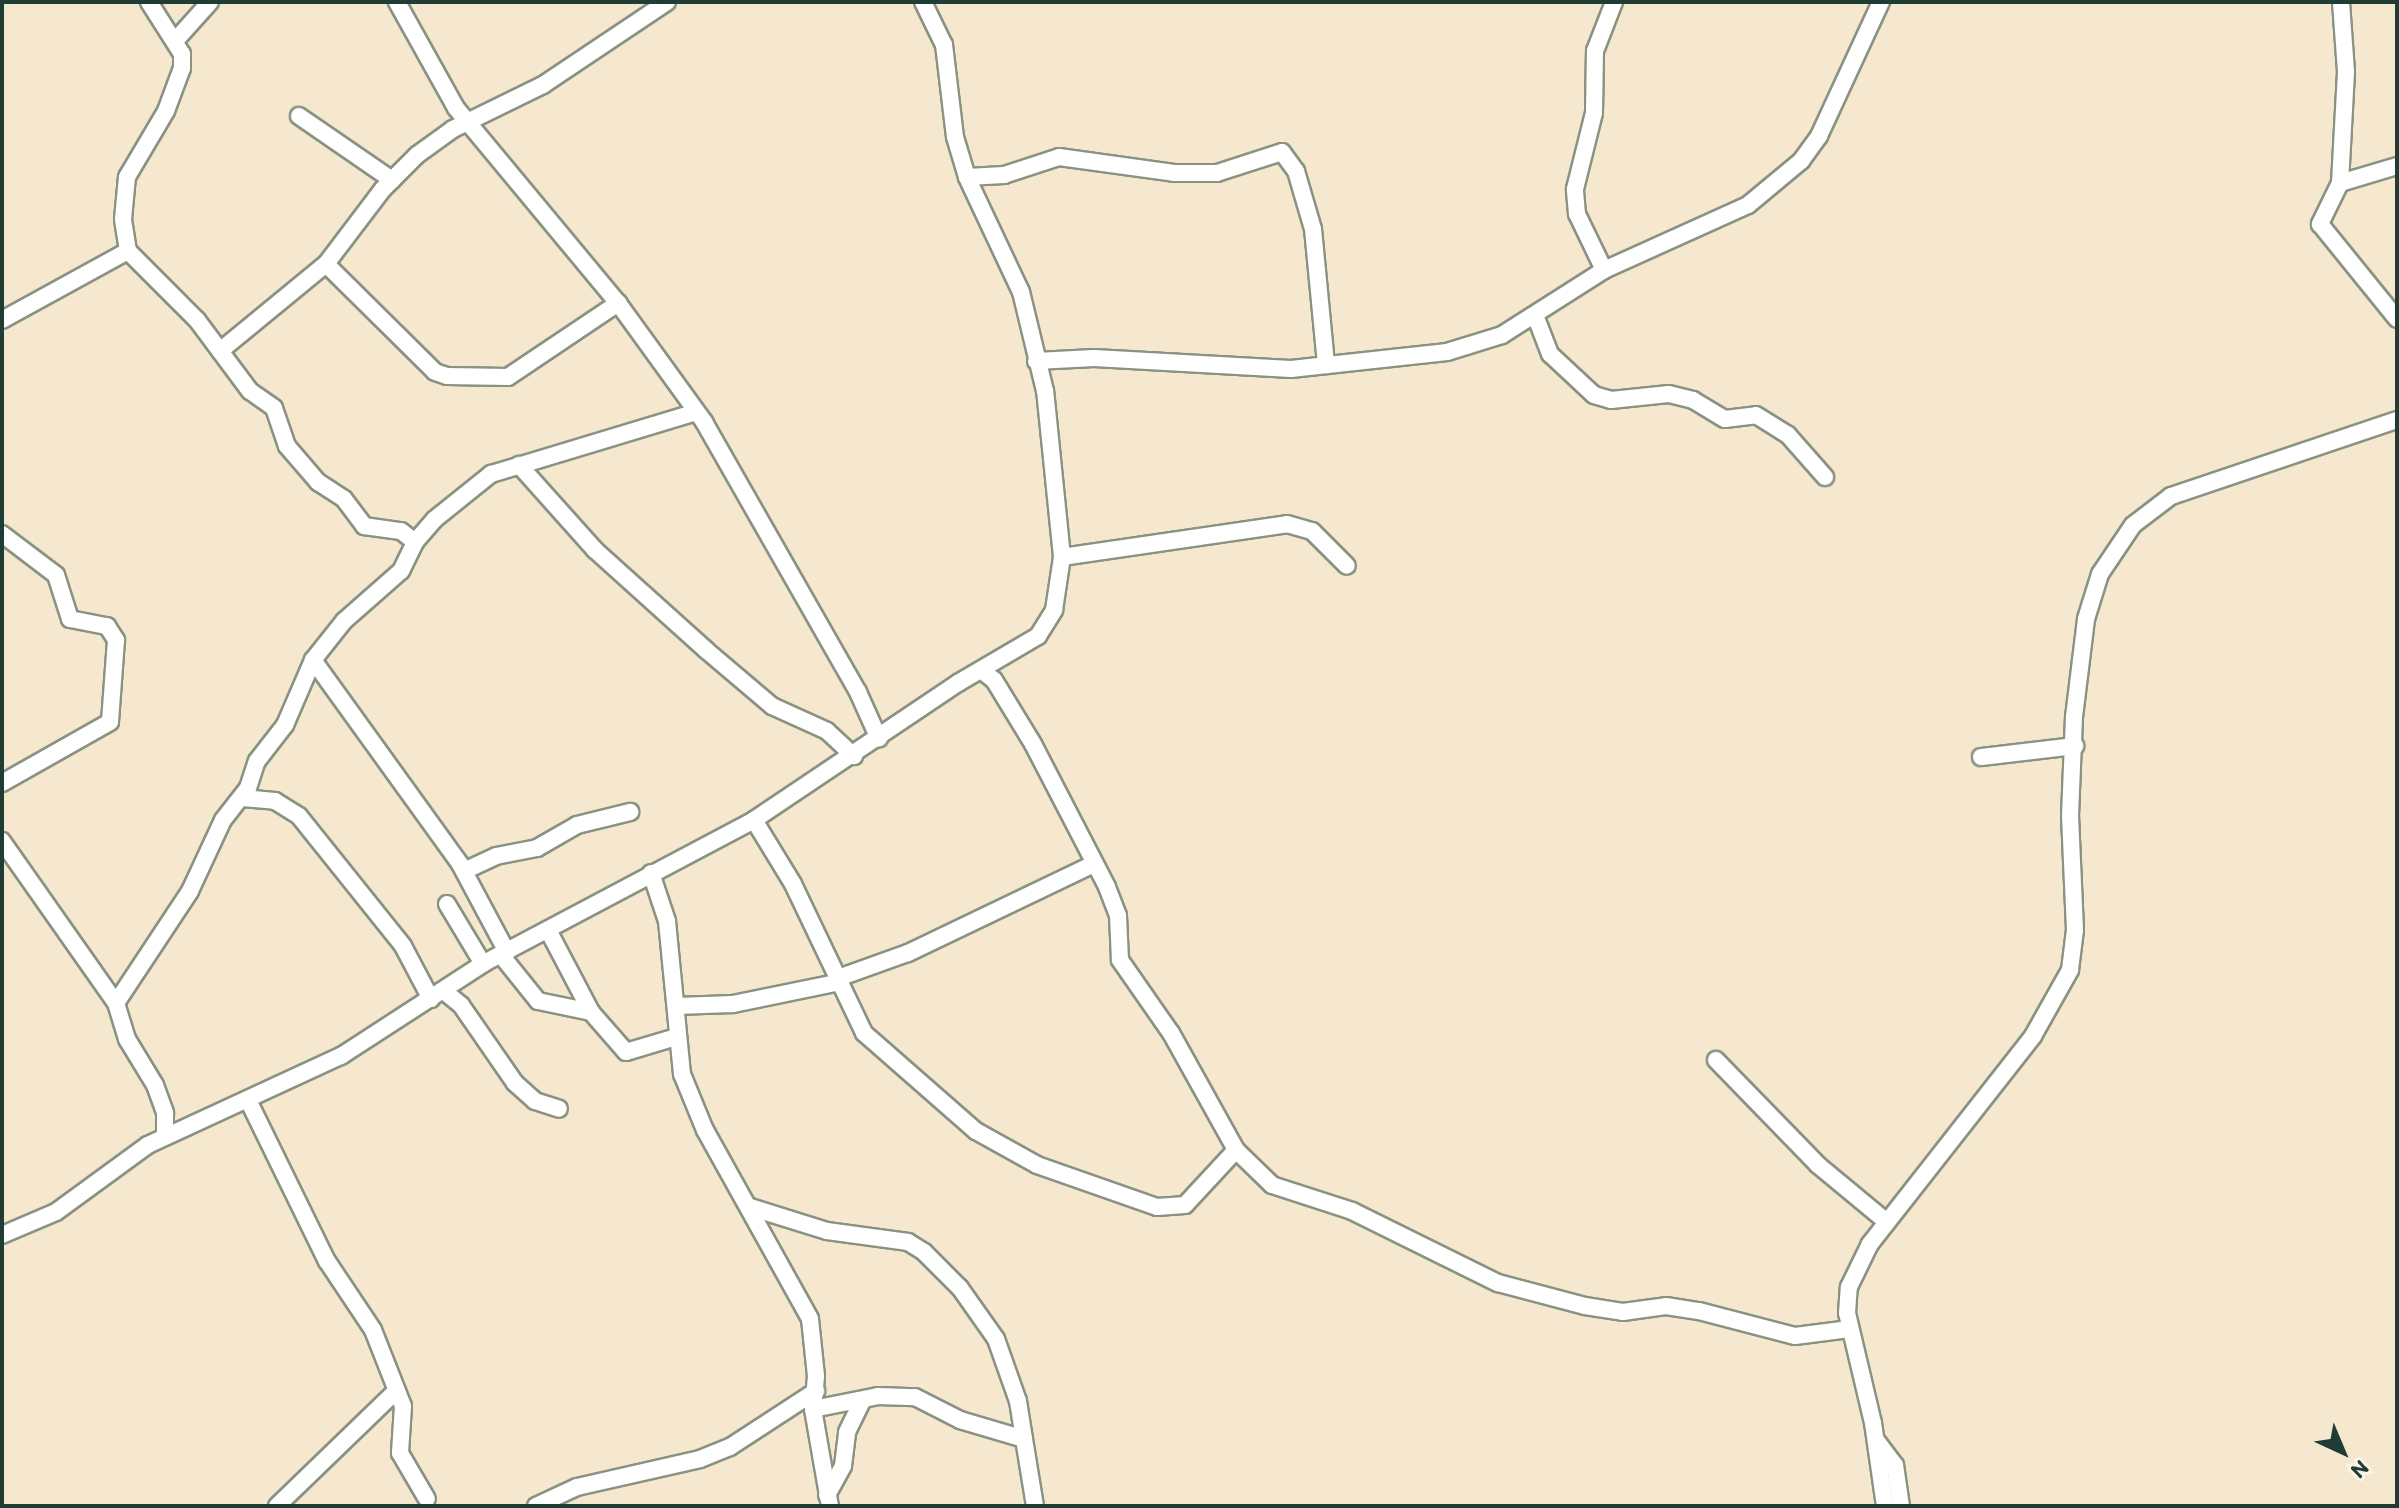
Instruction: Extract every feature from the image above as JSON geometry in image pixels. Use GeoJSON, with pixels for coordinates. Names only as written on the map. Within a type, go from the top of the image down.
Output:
{"type":"FeatureCollection","features":[{"type":"Feature","properties":{"kind":"street"},"geometry":{"type":"LineString","coordinates":[[128,251],[125,186],[178,84],[182,54],[149,2]]}},
{"type":"Feature","properties":{"kind":"street"},"geometry":{"type":"LineString","coordinates":[[175,41],[210,2]]}},
{"type":"Feature","properties":{"kind":"street"},"geometry":{"type":"LineString","coordinates":[[397,2],[467,121],[618,303],[696,412],[768,530],[879,739]]}},
{"type":"Feature","properties":{"kind":"street"},"geometry":{"type":"LineString","coordinates":[[220,351],[326,264],[392,180],[417,155],[467,121],[524,97],[667,2]]}},
{"type":"Feature","properties":{"kind":"street"},"geometry":{"type":"LineString","coordinates":[[2,1235],[56,1212],[165,1136],[360,1046],[483,964],[754,820],[981,670],[1038,636],[1054,610],[1062,557],[1054,442],[1016,279],[967,177],[955,137],[944,45],[923,2]]}},
{"type":"Feature","properties":{"kind":"street"},"geometry":{"type":"LineString","coordinates":[[1604,270],[1577,214],[1575,189],[1594,113],[1595,51],[1614,2]]}},
{"type":"Feature","properties":{"kind":"street"},"geometry":{"type":"LineString","coordinates":[[1036,361],[1094,358],[1260,370],[1447,352],[1502,335],[1604,270],[1737,211],[1801,161],[1829,117],[1881,2]]}},
{"type":"Feature","properties":{"kind":"street"},"geometry":{"type":"LineString","coordinates":[[2341,2],[2346,72],[2340,183],[2320,224],[2397,319]]}},
{"type":"Feature","properties":{"kind":"street"},"geometry":{"type":"LineString","coordinates":[[299,116],[392,180]]}},
{"type":"Feature","properties":{"kind":"street"},"geometry":{"type":"LineString","coordinates":[[967,177],[1004,175],[1059,157],[1174,173],[1217,173],[1282,152],[1296,171],[1313,229],[1326,365]]}},
{"type":"Feature","properties":{"kind":"street"},"geometry":{"type":"LineString","coordinates":[[2340,183],[2397,166]]}},
{"type":"Feature","properties":{"kind":"street"},"geometry":{"type":"LineString","coordinates":[[2,320],[128,251]]}},
{"type":"Feature","properties":{"kind":"street"},"geometry":{"type":"LineString","coordinates":[[128,251],[142,258],[250,391],[274,408],[287,446],[318,482],[344,499],[364,526],[401,531],[415,542]]}},
{"type":"Feature","properties":{"kind":"street"},"geometry":{"type":"LineString","coordinates":[[326,264],[435,372],[447,376],[508,377],[618,303]]}},
{"type":"Feature","properties":{"kind":"street"},"geometry":{"type":"LineString","coordinates":[[1535,315],[1550,354],[1594,395],[1611,400],[1669,394],[1693,400],[1725,419],[1756,415],[1788,435],[1825,477]]}},
{"type":"Feature","properties":{"kind":"street"},"geometry":{"type":"LineString","coordinates":[[116,1003],[190,891],[223,820],[242,798],[257,761],[285,725],[313,660],[344,621],[401,571],[415,542],[477,484],[519,465],[696,412]]}},
{"type":"Feature","properties":{"kind":"street"},"geometry":{"type":"LineString","coordinates":[[1885,1506],[1876,1440],[1850,1329],[1849,1287],[1887,1222],[2060,994],[2075,930],[2070,816],[2086,619],[2100,574],[2133,525],[2171,496],[2397,420]]}},
{"type":"Feature","properties":{"kind":"street"},"geometry":{"type":"LineString","coordinates":[[519,465],[595,550],[706,650],[772,706],[827,731],[854,756]]}},
{"type":"Feature","properties":{"kind":"street"},"geometry":{"type":"LineString","coordinates":[[1062,557],[1287,524],[1312,531],[1347,566]]}},
{"type":"Feature","properties":{"kind":"street"},"geometry":{"type":"LineString","coordinates":[[2,534],[56,575],[70,619],[107,626],[116,640],[110,722],[2,783]]}},
{"type":"Feature","properties":{"kind":"street"},"geometry":{"type":"LineString","coordinates":[[313,660],[464,871],[504,954],[543,1004],[591,1012]]}},
{"type":"Feature","properties":{"kind":"street"},"geometry":{"type":"LineString","coordinates":[[981,670],[994,680],[1033,744],[1094,864],[1118,916],[1120,960],[1171,1033],[1236,1150],[1282,1191],[1352,1211],[1498,1283],[1623,1312],[1666,1306],[1699,1311],[1795,1336],[1850,1329]]}},
{"type":"Feature","properties":{"kind":"street"},"geometry":{"type":"LineString","coordinates":[[1981,757],[2075,746]]}},
{"type":"Feature","properties":{"kind":"street"},"geometry":{"type":"LineString","coordinates":[[242,798],[275,801],[299,816],[403,946],[438,995],[461,1005],[515,1083],[535,1101],[559,1109]]}},
{"type":"Feature","properties":{"kind":"street"},"geometry":{"type":"LineString","coordinates":[[464,871],[496,856],[537,848],[577,825],[630,812]]}},
{"type":"Feature","properties":{"kind":"street"},"geometry":{"type":"LineString","coordinates":[[754,820],[793,884],[839,980],[850,1013],[879,1049],[976,1131],[1037,1165],[1157,1207],[1174,1208],[1205,1188],[1236,1150]]}},
{"type":"Feature","properties":{"kind":"street"},"geometry":{"type":"LineString","coordinates":[[2,841],[116,1003],[127,1039],[155,1085],[165,1113],[165,1136]]}},
{"type":"Feature","properties":{"kind":"street"},"geometry":{"type":"LineString","coordinates":[[676,1006],[733,1004],[839,980],[908,953],[1094,864]]}},
{"type":"Feature","properties":{"kind":"street"},"geometry":{"type":"LineString","coordinates":[[651,873],[667,921],[682,1074],[695,1110],[810,1319],[816,1391],[813,1409],[829,1501]]}},
{"type":"Feature","properties":{"kind":"street"},"geometry":{"type":"LineString","coordinates":[[447,904],[483,964]]}},
{"type":"Feature","properties":{"kind":"street"},"geometry":{"type":"LineString","coordinates":[[548,930],[591,1012],[626,1052],[676,1037]]}},
{"type":"Feature","properties":{"kind":"street"},"geometry":{"type":"LineString","coordinates":[[1716,1060],[1818,1165],[1887,1222]]}},
{"type":"Feature","properties":{"kind":"street"},"geometry":{"type":"LineString","coordinates":[[248,1100],[333,1271],[373,1330],[406,1418],[400,1453],[427,1499]]}},
{"type":"Feature","properties":{"kind":"street"},"geometry":{"type":"LineString","coordinates":[[750,1207],[827,1231],[908,1242],[924,1252],[960,1288],[996,1339],[1018,1401],[1035,1506]]}},
{"type":"Feature","properties":{"kind":"street"},"geometry":{"type":"LineString","coordinates":[[536,1506],[577,1487],[700,1459],[730,1447],[816,1391]]}},
{"type":"Feature","properties":{"kind":"street"},"geometry":{"type":"LineString","coordinates":[[277,1506],[395,1392]]}},
{"type":"Feature","properties":{"kind":"street"},"geometry":{"type":"LineString","coordinates":[[813,1409],[915,1397],[960,1420],[1024,1439]]}},
{"type":"Feature","properties":{"kind":"street"},"geometry":{"type":"LineString","coordinates":[[829,1501],[843,1466],[847,1432],[862,1401]]}},
{"type":"Feature","properties":{"kind":"street"},"geometry":{"type":"LineString","coordinates":[[1876,1440],[1895,1465],[1901,1506]]}}]}
